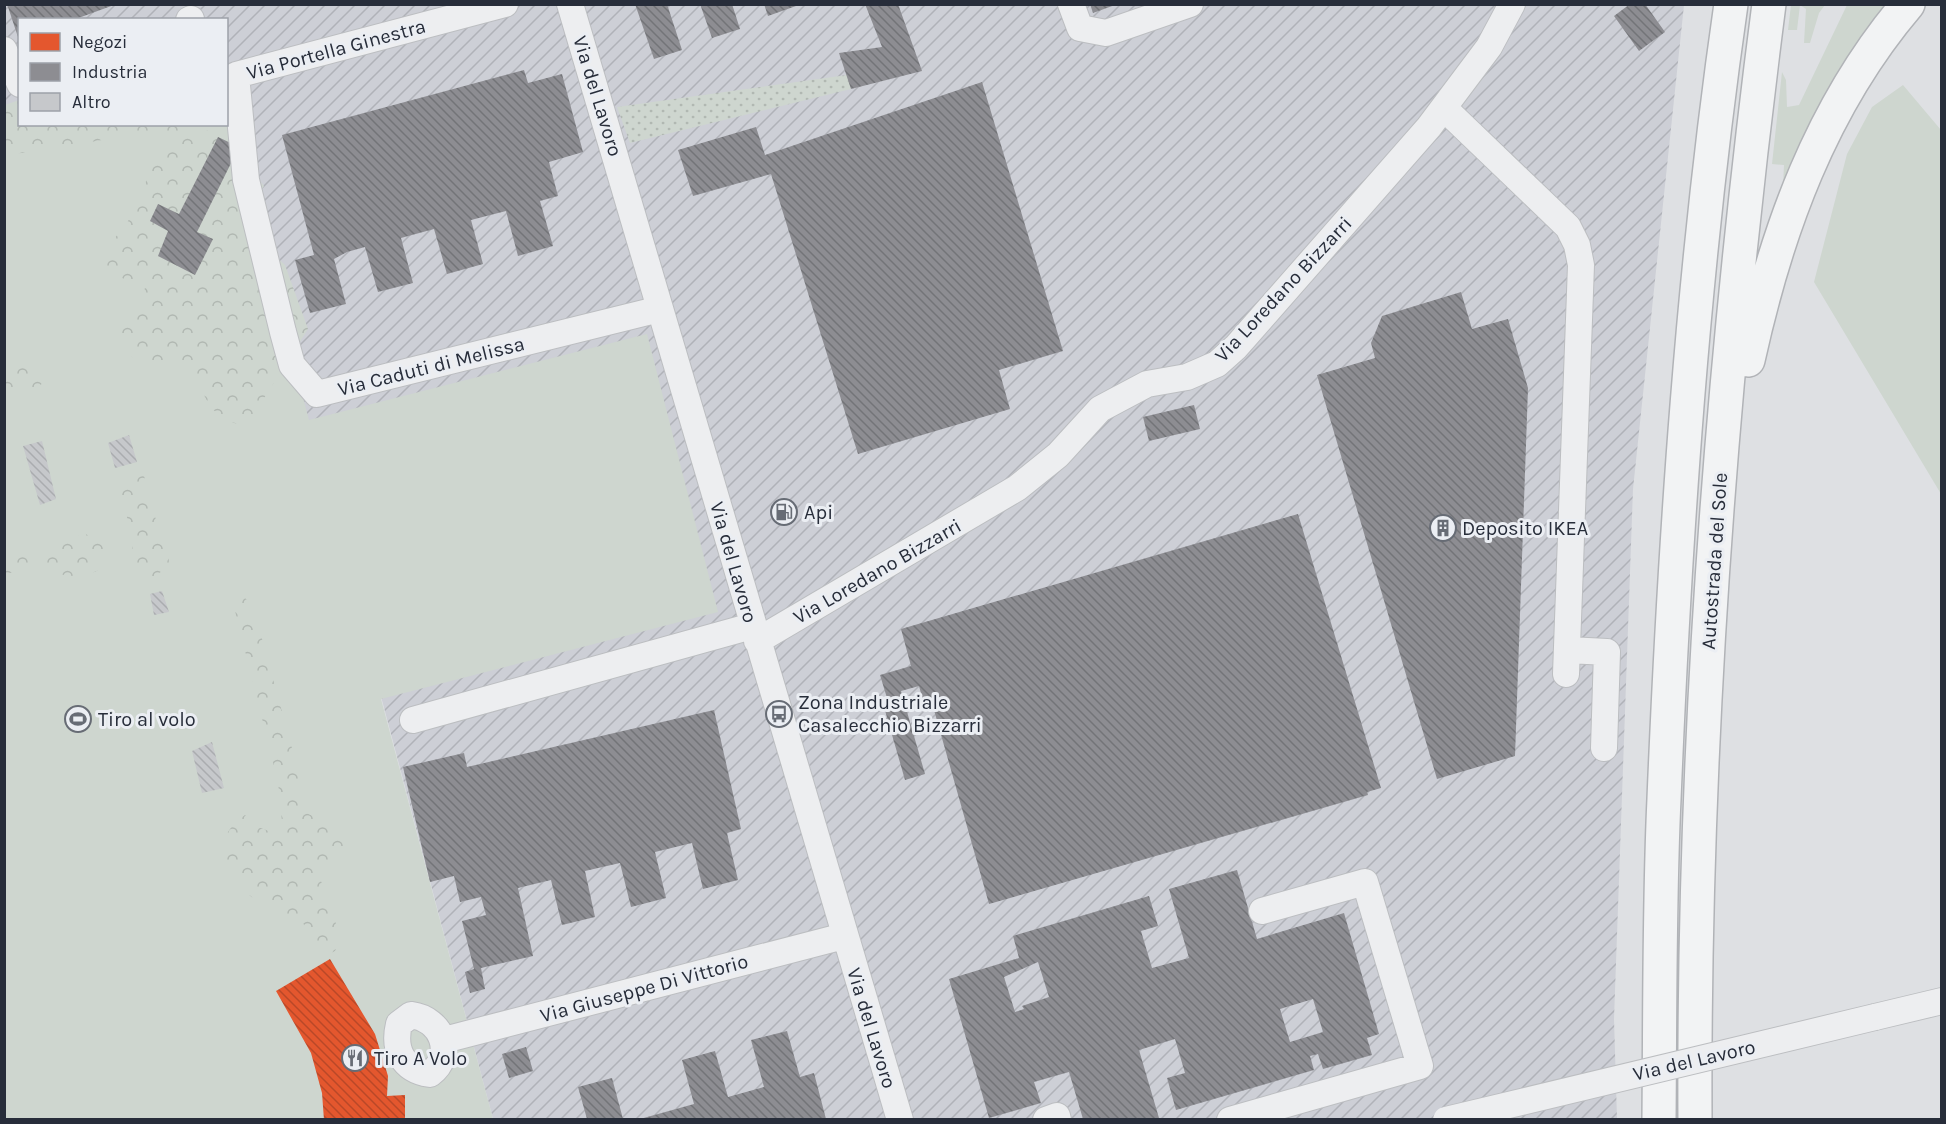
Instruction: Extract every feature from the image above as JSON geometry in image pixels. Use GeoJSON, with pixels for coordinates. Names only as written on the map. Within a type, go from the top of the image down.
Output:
{"type":"FeatureCollection","features":[{"type":"Feature","properties":{"kind":"highway","name":"Autostrada del Sole"},"geometry":{"type":"LineString","coordinates":[[1659,1119],[1664,801],[1678,544],[1697,293],[1731,4]]}},
{"type":"Feature","properties":{"kind":"highway","name":"Autostrada del Sole"},"geometry":{"type":"LineString","coordinates":[[1695,1119],[1701,778],[1719,489],[1769,4]]}},
{"type":"Feature","properties":{"kind":"highway"},"geometry":{"type":"LineString","coordinates":[[1719,489],[1754,329],[1800,183],[1844,94],[1908,4]]}},
{"type":"Feature","properties":{"kind":"street","name":"Via Portella Ginestra"},"geometry":{"type":"LineString","coordinates":[[236,75],[504,4]]}},
{"type":"Feature","properties":{"kind":"street","name":"Via del Lavoro"},"geometry":{"type":"LineString","coordinates":[[570,4],[900,1119]]}},
{"type":"Feature","properties":{"kind":"street"},"geometry":{"type":"LineString","coordinates":[[1071,4],[1080,28],[1106,33],[1190,4]]}},
{"type":"Feature","properties":{"kind":"street","name":"Via Loredano Bizzarri"},"geometry":{"type":"LineString","coordinates":[[413,720],[755,633],[1017,488],[1058,455],[1100,410],[1147,384],[1187,377],[1217,364],[1236,347],[1444,108],[1488,47],[1512,4]]}},
{"type":"Feature","properties":{"kind":"street"},"geometry":{"type":"LineString","coordinates":[[4,50],[18,80]]}},
{"type":"Feature","properties":{"kind":"street","name":"Via Caduti di Melissa"},"geometry":{"type":"LineString","coordinates":[[236,75],[246,180],[291,365],[317,394],[660,309]]}},
{"type":"Feature","properties":{"kind":"street"},"geometry":{"type":"LineString","coordinates":[[1444,108],[1557,214],[1568,227],[1577,245],[1581,265],[1567,662],[1607,652],[1604,748]]}},
{"type":"Feature","properties":{"kind":"street"},"geometry":{"type":"LineString","coordinates":[[1230,1119],[1420,1066],[1365,882],[1262,911]]}},
{"type":"Feature","properties":{"kind":"street","name":"Via Giuseppe Di Vittorio"},"geometry":{"type":"LineString","coordinates":[[444,1040],[844,936]]}},
{"type":"Feature","properties":{"kind":"street","name":"Via del Lavoro"},"geometry":{"type":"LineString","coordinates":[[1446,1119],[1941,1001]]}},
{"type":"Feature","properties":{"kind":"street"},"geometry":{"type":"LineString","coordinates":[[1046,1119],[1057,1116],[1058,1119]]}},
{"type":"Feature","properties":{"kind":"shaded area"},"geometry":{"type":"Polygon","coordinates":[[[4,5],[1684,5],[1633,489],[1614,1019],[1617,1119],[493,1119],[228,119],[228,18],[18,18],[18,106],[5,111],[4,5]]]}},
{"type":"Feature","properties":{"kind":"green space"},"geometry":{"type":"Polygon","coordinates":[[[1791,5],[1800,5],[1797,30],[1788,30],[1791,5]]]}},
{"type":"Feature","properties":{"kind":"green space"},"geometry":{"type":"Polygon","coordinates":[[[1800,5],[1825,5],[1819,13],[1810,43],[1804,43],[1806,9],[1800,5]]]}},
{"type":"Feature","properties":{"kind":"green space"},"geometry":{"type":"Polygon","coordinates":[[[1847,5],[1892,5],[1783,187],[1784,165],[1772,164],[1782,72],[1786,80],[1787,107],[1799,105],[1847,5]]]}},
{"type":"Feature","properties":{"kind":"green space"},"geometry":{"type":"Polygon","coordinates":[[[847,75],[851,89],[630,143],[617,107],[847,75]]]}},
{"type":"Feature","properties":{"kind":"green space"},"geometry":{"type":"Polygon","coordinates":[[[1903,85],[1941,130],[1941,494],[1814,282],[1847,154],[1872,107],[1903,85]]]}},
{"type":"Feature","properties":{"kind":"green space"},"geometry":{"type":"Polygon","coordinates":[[[18,100],[18,126],[188,126],[174,135],[123,136],[38,152],[5,154],[5,105],[18,100]]]}},
{"type":"Feature","properties":{"kind":"green space"},"geometry":{"type":"Polygon","coordinates":[[[4,111],[18,122],[18,126],[228,126],[228,119],[309,420],[647,334],[718,612],[381,699],[493,1119],[5,1119],[4,111]]]}},
{"type":"Feature","properties":{"kind":"green space"},"geometry":{"type":"Polygon","coordinates":[[[214,129],[264,186],[238,221],[285,265],[308,329],[259,406],[250,418],[237,424],[212,409],[197,381],[175,360],[138,363],[124,348],[119,338],[122,328],[135,309],[146,286],[113,275],[103,259],[106,248],[126,225],[143,192],[152,159],[169,140],[214,129]]]}},
{"type":"Feature","properties":{"kind":"green space"},"geometry":{"type":"Polygon","coordinates":[[[35,361],[46,369],[41,385],[5,395],[5,365],[35,361]]]}},
{"type":"Feature","properties":{"kind":"green space"},"geometry":{"type":"Polygon","coordinates":[[[143,472],[156,520],[168,546],[169,565],[151,580],[134,569],[130,528],[116,489],[130,473],[143,472]]]}},
{"type":"Feature","properties":{"kind":"green space"},"geometry":{"type":"Polygon","coordinates":[[[84,533],[104,549],[106,567],[87,575],[69,576],[30,568],[6,574],[5,562],[16,555],[54,548],[84,533]]]}},
{"type":"Feature","properties":{"kind":"green space"},"geometry":{"type":"Polygon","coordinates":[[[245,598],[253,606],[293,752],[306,813],[339,827],[350,847],[321,881],[341,938],[335,951],[327,955],[318,953],[301,921],[271,910],[258,901],[245,891],[227,867],[224,853],[225,840],[231,827],[245,815],[258,827],[274,833],[282,822],[278,782],[234,607],[238,599],[245,598]]]}},
{"type":"Feature","properties":{"kind":"building: Negozi"},"geometry":{"type":"Polygon","coordinates":[[[330,959],[375,1034],[388,1076],[387,1096],[405,1095],[405,1120],[324,1120],[322,1093],[311,1053],[276,991],[330,959]]]}},
{"type":"Feature","properties":{"kind":"building: Industria"},"geometry":{"type":"Polygon","coordinates":[[[7,4],[114,4],[78,18],[18,18],[18,37],[7,4]]]}},
{"type":"Feature","properties":{"kind":"building: Industria"},"geometry":{"type":"Polygon","coordinates":[[[635,4],[667,4],[682,50],[654,59],[635,4]]]}},
{"type":"Feature","properties":{"kind":"building: Industria"},"geometry":{"type":"Polygon","coordinates":[[[700,4],[732,4],[740,29],[712,38],[700,4]]]}},
{"type":"Feature","properties":{"kind":"building: Industria"},"geometry":{"type":"Polygon","coordinates":[[[764,4],[796,4],[796,6],[768,16],[764,4]]]}},
{"type":"Feature","properties":{"kind":"building: Industria"},"geometry":{"type":"Polygon","coordinates":[[[865,4],[898,4],[922,71],[851,89],[839,53],[882,47],[865,4]]]}},
{"type":"Feature","properties":{"kind":"building: Industria"},"geometry":{"type":"Polygon","coordinates":[[[1090,4],[1115,4],[1115,5],[1093,13],[1090,4]]]}},
{"type":"Feature","properties":{"kind":"building: Industria"},"geometry":{"type":"Polygon","coordinates":[[[1630,4],[1645,4],[1665,32],[1639,51],[1614,16],[1630,4]]]}},
{"type":"Feature","properties":{"kind":"building: Industria"},"geometry":{"type":"Polygon","coordinates":[[[524,70],[528,83],[562,74],[583,152],[549,162],[558,196],[540,201],[553,246],[518,256],[506,211],[471,220],[483,264],[447,274],[434,229],[401,238],[413,283],[378,292],[365,247],[347,252],[334,259],[346,304],[310,313],[295,260],[314,255],[282,135],[524,70]]]}},
{"type":"Feature","properties":{"kind":"building: Industria"},"geometry":{"type":"Polygon","coordinates":[[[982,82],[1063,351],[999,370],[1010,409],[858,454],[771,174],[693,196],[678,150],[756,127],[765,155],[982,82]]]}},
{"type":"Feature","properties":{"kind":"building: Industria"},"geometry":{"type":"Polygon","coordinates":[[[218,137],[239,147],[197,232],[213,239],[195,275],[158,256],[168,231],[150,221],[158,204],[179,214],[218,137]]]}},
{"type":"Feature","properties":{"kind":"building: Industria","name":"Deposito IKEA"},"geometry":{"type":"Polygon","coordinates":[[[1461,292],[1472,329],[1508,319],[1528,388],[1515,756],[1437,779],[1317,375],[1375,358],[1371,343],[1382,316],[1461,292]]]}},
{"type":"Feature","properties":{"kind":"building: Industria"},"geometry":{"type":"Polygon","coordinates":[[[1194,405],[1200,429],[1149,441],[1143,417],[1194,405]]]}},
{"type":"Feature","properties":{"kind":"building: Industria"},"geometry":{"type":"Polygon","coordinates":[[[1298,514],[1381,788],[1367,792],[1368,795],[989,904],[934,710],[926,712],[919,686],[901,691],[925,774],[905,780],[882,700],[887,698],[880,675],[911,666],[901,629],[1298,514]]]}},
{"type":"Feature","properties":{"kind":"building: Industria"},"geometry":{"type":"Polygon","coordinates":[[[714,710],[741,829],[727,833],[738,880],[703,889],[692,843],[655,852],[666,898],[631,907],[620,863],[585,871],[595,917],[562,925],[551,880],[518,888],[533,956],[481,968],[485,989],[470,993],[465,972],[474,969],[462,921],[486,915],[481,897],[460,902],[454,876],[430,882],[403,767],[464,753],[467,767],[714,710]]]}},
{"type":"Feature","properties":{"kind":"building: Industria"},"geometry":{"type":"Polygon","coordinates":[[[1237,870],[1257,939],[1344,913],[1379,1034],[1367,1038],[1372,1055],[1323,1069],[1318,1054],[1310,1056],[1314,1070],[1176,1110],[1167,1078],[1185,1073],[1175,1039],[1139,1050],[1159,1118],[1083,1119],[1069,1072],[1034,1082],[1041,1103],[989,1118],[949,979],[1019,958],[1013,936],[1149,896],[1158,926],[1141,931],[1152,968],[1189,958],[1169,889],[1237,870]],[[1038,962],[1004,977],[1015,1012],[1024,1009],[1022,1006],[1049,997],[1038,962]],[[1313,999],[1280,1009],[1290,1042],[1323,1032],[1313,999]]]}},
{"type":"Feature","properties":{"kind":"building: Industria"},"geometry":{"type":"Polygon","coordinates":[[[787,1031],[800,1077],[814,1073],[826,1119],[640,1119],[694,1104],[682,1060],[715,1051],[728,1097],[764,1087],[751,1040],[787,1031]]]}},
{"type":"Feature","properties":{"kind":"building: Industria"},"geometry":{"type":"Polygon","coordinates":[[[526,1047],[533,1071],[509,1078],[502,1054],[526,1047]]]}},
{"type":"Feature","properties":{"kind":"building: Industria"},"geometry":{"type":"Polygon","coordinates":[[[612,1078],[623,1119],[587,1119],[578,1087],[612,1078]]]}},
{"type":"Feature","properties":{"kind":"building: Altro"},"geometry":{"type":"Polygon","coordinates":[[[129,435],[137,462],[115,468],[108,443],[129,435]]]}},
{"type":"Feature","properties":{"kind":"building: Altro"},"geometry":{"type":"Polygon","coordinates":[[[42,441],[56,499],[40,505],[23,446],[42,441]]]}},
{"type":"Feature","properties":{"kind":"building: Altro"},"geometry":{"type":"Polygon","coordinates":[[[162,591],[169,612],[154,615],[150,594],[162,591]]]}},
{"type":"Feature","properties":{"kind":"building: Altro"},"geometry":{"type":"Polygon","coordinates":[[[212,742],[224,788],[202,793],[192,751],[212,742]]]}},
{"type":"Feature","properties":{"kind":"place","name":"Api"},"geometry":{"type":"Point","coordinates":[784,512]}},
{"type":"Feature","properties":{"kind":"place","name":"Deposito IKEA"},"geometry":{"type":"Point","coordinates":[1443,528]}},
{"type":"Feature","properties":{"kind":"place","name":"Zona Industriale Casalecchio Bizzarri"},"geometry":{"type":"Point","coordinates":[779,714]}},
{"type":"Feature","properties":{"kind":"place","name":"Tiro al volo"},"geometry":{"type":"Point","coordinates":[78,719]}},
{"type":"Feature","properties":{"kind":"place","name":"Tiro A Volo"},"geometry":{"type":"Point","coordinates":[355,1058]}}]}
